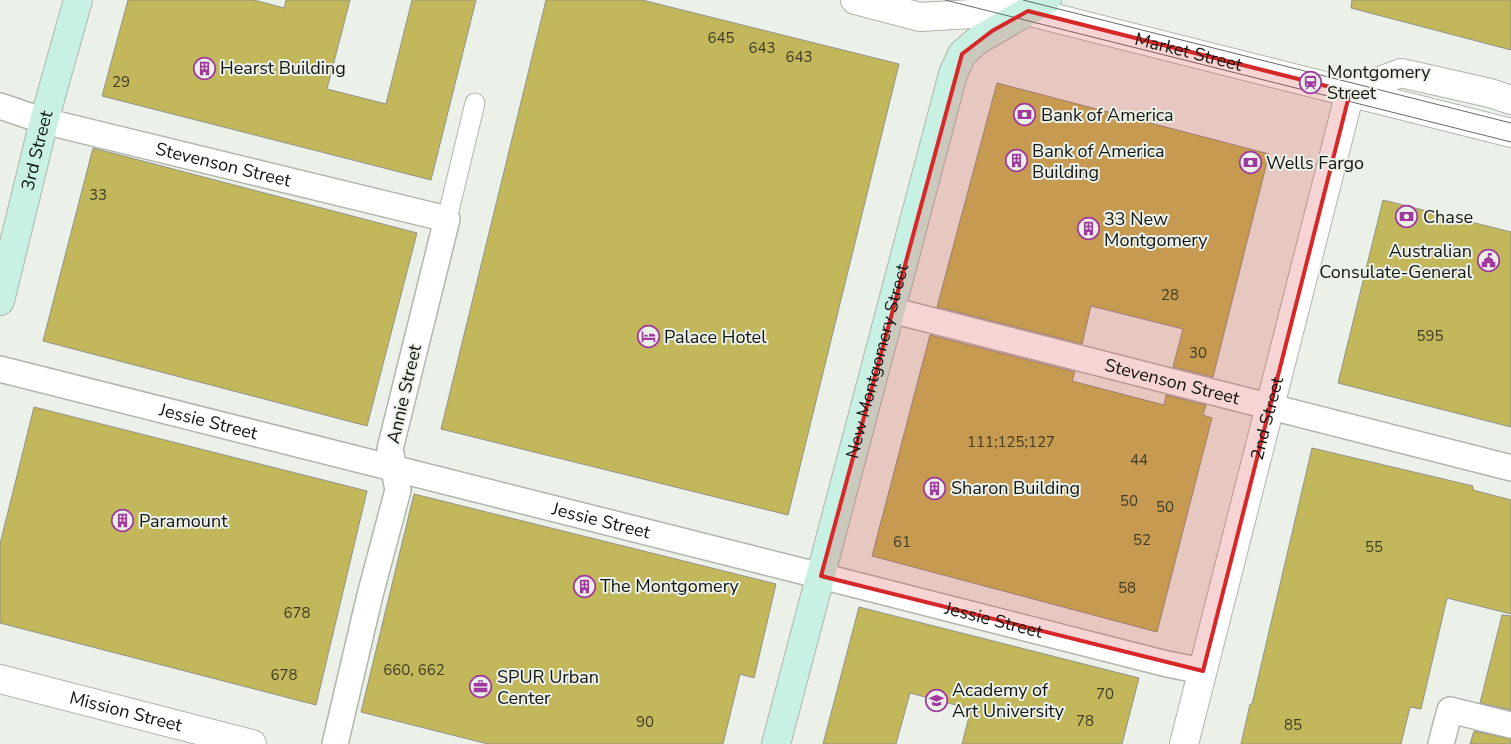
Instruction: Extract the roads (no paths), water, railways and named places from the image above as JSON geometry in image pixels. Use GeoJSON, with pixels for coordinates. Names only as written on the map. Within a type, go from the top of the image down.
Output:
{"type":"FeatureCollection","features":[{"type":"Feature","properties":{"kind":"main road","name":"3rd Street"},"geometry":{"type":"LineString","coordinates":[[0,301],[44,122],[78,0]]}},
{"type":"Feature","properties":{"kind":"main road","name":"New Montgomery Street"},"geometry":{"type":"LineString","coordinates":[[776,744],[822,576],[953,74],[962,54],[978,40],[1037,6]]}},
{"type":"Feature","properties":{"kind":"street","name":"Market Street"},"geometry":{"type":"LineString","coordinates":[[855,0],[920,17],[1037,6]]}},
{"type":"Feature","properties":{"kind":"street","name":"Market Street"},"geometry":{"type":"LineString","coordinates":[[982,0],[1037,6],[1350,92],[1511,133]]}},
{"type":"Feature","properties":{"kind":"street"},"geometry":{"type":"LineString","coordinates":[[1350,92],[1401,73],[1490,93],[1511,100]]}},
{"type":"Feature","properties":{"kind":"street","name":"2nd Street"},"geometry":{"type":"LineString","coordinates":[[1184,744],[1350,92]]}},
{"type":"Feature","properties":{"kind":"street","name":"Annie Street"},"geometry":{"type":"LineString","coordinates":[[335,744],[370,595],[398,490],[390,448],[475,103]]}},
{"type":"Feature","properties":{"kind":"street","name":"Stevenson Street"},"geometry":{"type":"LineString","coordinates":[[0,106],[44,122],[447,219]]}},
{"type":"Feature","properties":{"kind":"street","name":"Stevenson Street"},"geometry":{"type":"LineString","coordinates":[[891,310],[1511,468]]}},
{"type":"Feature","properties":{"kind":"street","name":"Jessie Street"},"geometry":{"type":"LineString","coordinates":[[0,369],[1203,672]]}},
{"type":"Feature","properties":{"kind":"street","name":"Mission Street"},"geometry":{"type":"LineString","coordinates":[[0,679],[252,744]]}},
{"type":"Feature","properties":{"kind":"street"},"geometry":{"type":"LineString","coordinates":[[1441,744],[1450,710],[1511,725]]}},
{"type":"Feature","properties":{"kind":"tram line"},"geometry":{"type":"LineString","coordinates":[[945,0],[1511,142]]}},
{"type":"Feature","properties":{"kind":"tram line"},"geometry":{"type":"LineString","coordinates":[[1023,0],[1511,123]]}},
{"type":"Feature","properties":{"kind":"place","name":"Hearst Building"},"geometry":{"type":"Point","coordinates":[204,68]}},
{"type":"Feature","properties":{"kind":"place","name":"Montgomery Street"},"geometry":{"type":"Point","coordinates":[1311,82]}},
{"type":"Feature","properties":{"kind":"place","name":"Bank of America"},"geometry":{"type":"Point","coordinates":[1025,115]}},
{"type":"Feature","properties":{"kind":"place","name":"Bank of America Building"},"geometry":{"type":"Point","coordinates":[1016,161]}},
{"type":"Feature","properties":{"kind":"place","name":"Wells Fargo"},"geometry":{"type":"Point","coordinates":[1250,163]}},
{"type":"Feature","properties":{"kind":"place","name":"Chase"},"geometry":{"type":"Point","coordinates":[1407,217]}},
{"type":"Feature","properties":{"kind":"place","name":"33 New Montgomery"},"geometry":{"type":"Point","coordinates":[1088,229]}},
{"type":"Feature","properties":{"kind":"place","name":"Australian Consulate-General"},"geometry":{"type":"Point","coordinates":[1488,261]}},
{"type":"Feature","properties":{"kind":"place","name":"Palace Hotel"},"geometry":{"type":"Point","coordinates":[648,337]}},
{"type":"Feature","properties":{"kind":"place","name":"Sharon Building"},"geometry":{"type":"Point","coordinates":[935,488]}},
{"type":"Feature","properties":{"kind":"place","name":"Paramount"},"geometry":{"type":"Point","coordinates":[123,521]}},
{"type":"Feature","properties":{"kind":"place","name":"The Montgomery"},"geometry":{"type":"Point","coordinates":[584,586]}},
{"type":"Feature","properties":{"kind":"place","name":"SPUR Urban Center"},"geometry":{"type":"Point","coordinates":[481,687]}},
{"type":"Feature","properties":{"kind":"place","name":"Academy of Art University"},"geometry":{"type":"Point","coordinates":[936,700]}}]}
